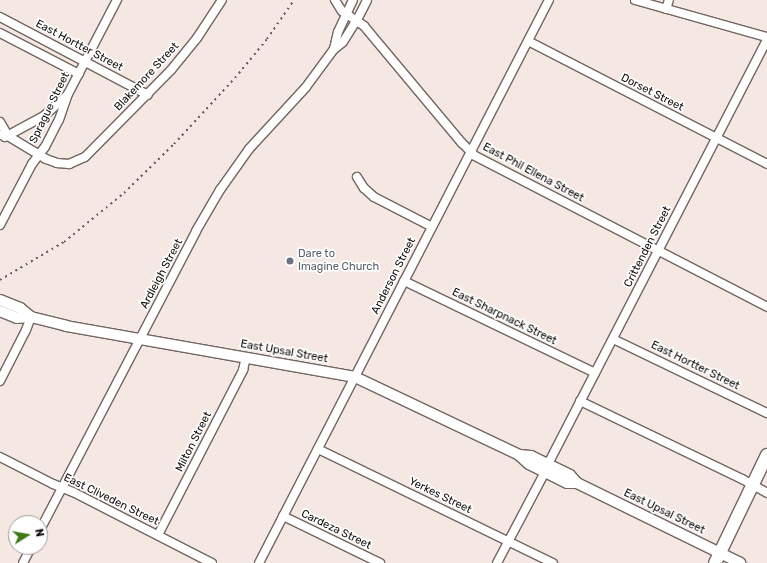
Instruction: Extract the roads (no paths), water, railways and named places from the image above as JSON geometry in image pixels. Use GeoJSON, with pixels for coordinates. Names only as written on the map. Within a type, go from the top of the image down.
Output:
{"type":"FeatureCollection","features":[{"type":"Feature","properties":{"kind":"main road"},"geometry":{"type":"LineString","coordinates":[[717,558],[767,455]]}},
{"type":"Feature","properties":{"kind":"street","name":"Sprague Street"},"geometry":{"type":"LineString","coordinates":[[0,225],[32,164],[39,155],[59,120],[68,94],[117,0]]}},
{"type":"Feature","properties":{"kind":"street","name":"Blakemore Street"},"geometry":{"type":"LineString","coordinates":[[39,155],[57,163],[69,164],[90,154],[148,95],[188,49],[222,0]]}},
{"type":"Feature","properties":{"kind":"street","name":"East Phil Ellena Street"},"geometry":{"type":"LineString","coordinates":[[335,0],[339,7],[357,20],[470,152],[480,159],[767,307]]}},
{"type":"Feature","properties":{"kind":"street","name":"Ardleigh Street"},"geometry":{"type":"LineString","coordinates":[[334,49],[338,32],[353,0]]}},
{"type":"Feature","properties":{"kind":"street","name":"Ardleigh Street"},"geometry":{"type":"LineString","coordinates":[[48,515],[202,221],[223,185],[249,149],[306,87],[334,49],[343,42],[357,20],[367,0]]}},
{"type":"Feature","properties":{"kind":"street","name":"Anderson Street"},"geometry":{"type":"LineString","coordinates":[[259,563],[549,0]]}},
{"type":"Feature","properties":{"kind":"street"},"geometry":{"type":"LineString","coordinates":[[635,0],[767,38]]}},
{"type":"Feature","properties":{"kind":"street"},"geometry":{"type":"LineString","coordinates":[[666,9],[668,0]]}},
{"type":"Feature","properties":{"kind":"street","name":"East Hortter Street"},"geometry":{"type":"LineString","coordinates":[[0,17],[148,95]]}},
{"type":"Feature","properties":{"kind":"street"},"geometry":{"type":"LineString","coordinates":[[0,33],[79,74]]}},
{"type":"Feature","properties":{"kind":"street","name":"Crittenden Street"},"geometry":{"type":"LineString","coordinates":[[497,563],[767,38]]}},
{"type":"Feature","properties":{"kind":"street","name":"Dorset Street"},"geometry":{"type":"LineString","coordinates":[[528,41],[767,164]]}},
{"type":"Feature","properties":{"kind":"street"},"geometry":{"type":"LineString","coordinates":[[0,140],[4,135],[44,116],[68,94]]}},
{"type":"Feature","properties":{"kind":"street"},"geometry":{"type":"LineString","coordinates":[[0,122],[4,135],[39,155]]}},
{"type":"Feature","properties":{"kind":"street"},"geometry":{"type":"LineString","coordinates":[[357,176],[364,188],[374,197],[432,226]]}},
{"type":"Feature","properties":{"kind":"street","name":"East Sharpnack Street"},"geometry":{"type":"LineString","coordinates":[[404,281],[595,373]]}},
{"type":"Feature","properties":{"kind":"street","name":"East Upsal Street"},"geometry":{"type":"LineString","coordinates":[[0,300],[20,308],[31,317]]}},
{"type":"Feature","properties":{"kind":"street","name":"East Upsal Street"},"geometry":{"type":"LineString","coordinates":[[0,311],[17,318],[31,317],[66,326],[355,377],[518,455],[529,464],[546,468],[567,483],[577,483],[717,558],[740,563]]}},
{"type":"Feature","properties":{"kind":"street"},"geometry":{"type":"LineString","coordinates":[[0,381],[31,317]]}},
{"type":"Feature","properties":{"kind":"street","name":"East Hortter Street"},"geometry":{"type":"LineString","coordinates":[[613,339],[767,413]]}},
{"type":"Feature","properties":{"kind":"street","name":"Milton Street"},"geometry":{"type":"LineString","coordinates":[[158,535],[243,370],[246,357]]}},
{"type":"Feature","properties":{"kind":"street"},"geometry":{"type":"LineString","coordinates":[[580,401],[767,493]]}},
{"type":"Feature","properties":{"kind":"street","name":"Yerkes Street"},"geometry":{"type":"LineString","coordinates":[[318,449],[553,563]]}},
{"type":"Feature","properties":{"kind":"street","name":"East Cliveden Street"},"geometry":{"type":"LineString","coordinates":[[0,457],[212,563]]}},
{"type":"Feature","properties":{"kind":"street","name":"Cardeza Street"},"geometry":{"type":"LineString","coordinates":[[283,516],[380,563]]}},
{"type":"Feature","properties":{"kind":"railway"},"geometry":{"type":"LineString","coordinates":[[0,280],[64,242],[124,193],[174,144],[235,78],[267,39],[294,0]]}},
{"type":"Feature","properties":{"kind":"place","name":"Dare to Imagine Church"},"geometry":{"type":"Point","coordinates":[290,261]}}]}
